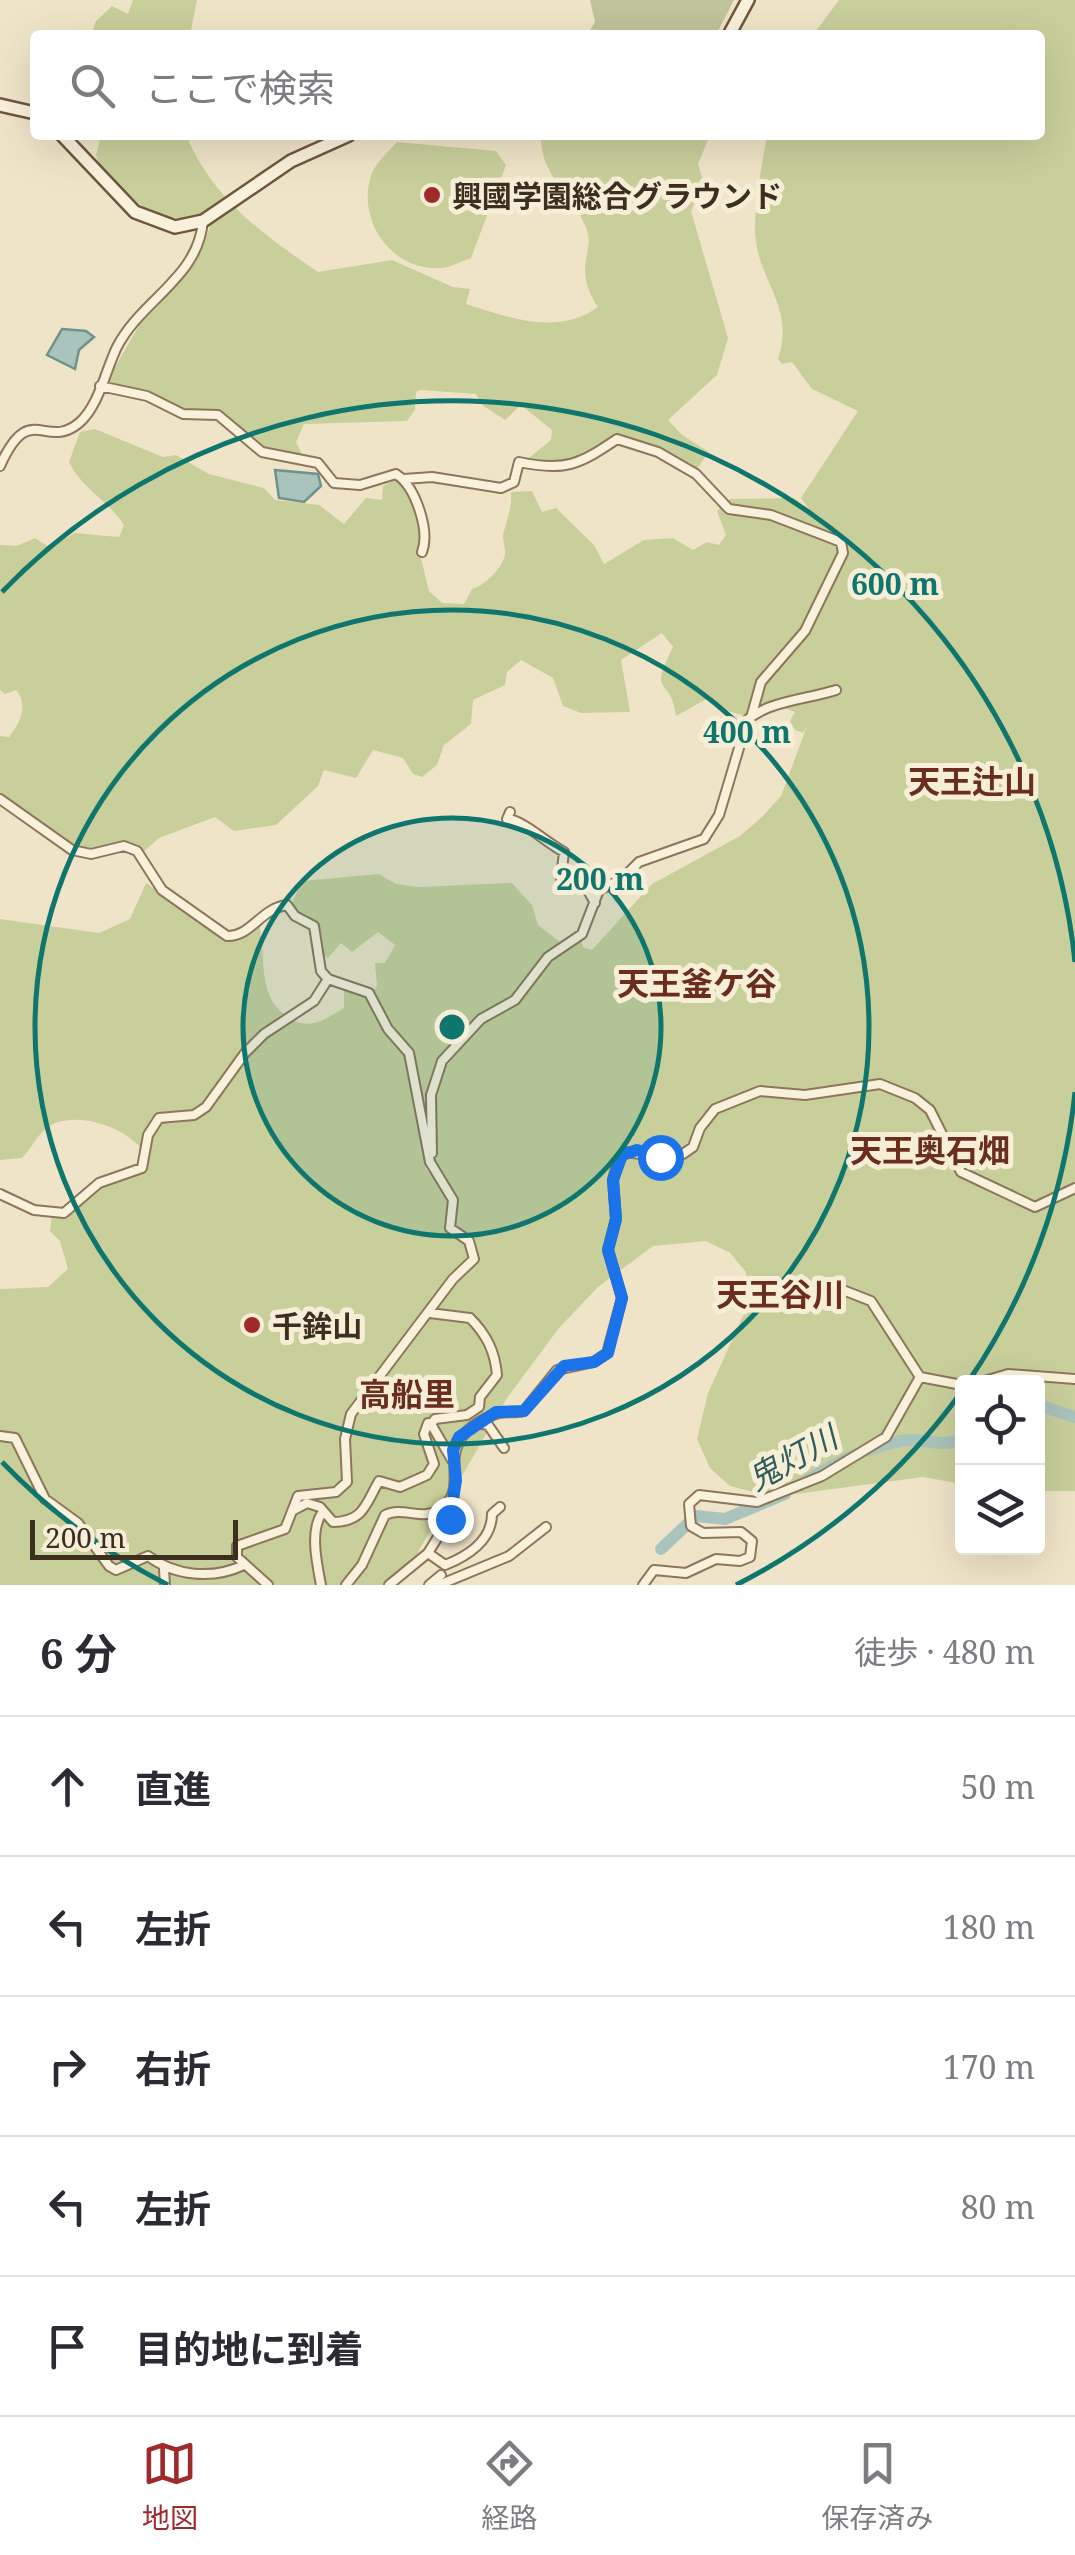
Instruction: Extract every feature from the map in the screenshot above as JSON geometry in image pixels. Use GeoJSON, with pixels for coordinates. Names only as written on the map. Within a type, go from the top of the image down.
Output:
{"type":"FeatureCollection","features":[{"type":"Feature","properties":{"kind":"street"},"geometry":{"type":"LineString","coordinates":[[731,30],[748,0]]}},
{"type":"Feature","properties":{"kind":"street"},"geometry":{"type":"LineString","coordinates":[[0,105],[30,113]]}},
{"type":"Feature","properties":{"kind":"street"},"geometry":{"type":"LineString","coordinates":[[67,140],[135,212],[175,226],[202,221],[291,161],[338,140]]}},
{"type":"Feature","properties":{"kind":"street"},"geometry":{"type":"LineString","coordinates":[[0,466],[14,438],[27,430],[76,426],[89,412],[138,315],[190,262],[202,221]]}},
{"type":"Feature","properties":{"kind":"street"},"geometry":{"type":"LineString","coordinates":[[100,386],[147,396],[183,414],[218,415],[262,452],[318,463],[334,483],[360,485],[396,474],[404,479],[425,530],[422,552]]}},
{"type":"Feature","properties":{"kind":"street"},"geometry":{"type":"LineString","coordinates":[[404,479],[432,476],[501,488],[514,482],[519,462],[550,468],[574,465],[592,459],[618,439],[658,452],[696,474],[729,509],[772,515],[840,542],[844,552],[814,616],[761,682],[752,714],[738,730],[738,748],[719,815],[704,839],[639,862],[629,875],[599,890],[582,934],[553,952],[516,1000],[482,1019],[442,1061],[433,1077],[430,1162]]}},
{"type":"Feature","properties":{"kind":"street"},"geometry":{"type":"LineString","coordinates":[[752,714],[836,690]]}},
{"type":"Feature","properties":{"kind":"street"},"geometry":{"type":"LineString","coordinates":[[0,798],[72,850],[91,854],[124,846],[137,851],[162,890],[227,936],[244,932],[266,910],[287,905],[295,916],[314,926],[318,964],[328,978],[368,993],[388,1029],[409,1054],[430,1162],[453,1200],[450,1228],[474,1249],[474,1259],[453,1279],[351,1414],[345,1439],[347,1482],[336,1492],[298,1496],[285,1529],[278,1535],[237,1546],[235,1552],[244,1565],[268,1585]]}},
{"type":"Feature","properties":{"kind":"street"},"geometry":{"type":"LineString","coordinates":[[510,812],[507,818],[522,822],[536,838],[564,852],[562,878],[586,885],[595,902]]}},
{"type":"Feature","properties":{"kind":"street"},"geometry":{"type":"LineString","coordinates":[[0,1194],[34,1210],[64,1213],[99,1183],[132,1174],[147,1159],[148,1134],[159,1118],[194,1115],[206,1107],[245,1053],[264,1034],[314,1001],[328,978]]}},
{"type":"Feature","properties":{"kind":"street"},"geometry":{"type":"LineString","coordinates":[[389,1585],[428,1552],[450,1519],[459,1437],[496,1412],[524,1411],[557,1370],[594,1362],[608,1353],[622,1298],[608,1250],[616,1219],[613,1180],[618,1160],[632,1150],[668,1158],[683,1154],[693,1146],[707,1116],[729,1101],[769,1089],[805,1095],[880,1084],[915,1098],[930,1110],[957,1169],[967,1176],[1035,1207],[1075,1188]]}},
{"type":"Feature","properties":{"kind":"street"},"geometry":{"type":"LineString","coordinates":[[830,1285],[872,1301],[920,1377],[955,1384]]}},
{"type":"Feature","properties":{"kind":"street"},"geometry":{"type":"LineString","coordinates":[[288,1515],[306,1503],[333,1522],[349,1520],[366,1510],[379,1481],[400,1487],[432,1471],[424,1434],[435,1419],[473,1413],[497,1376],[490,1343],[470,1318],[430,1313]]}},
{"type":"Feature","properties":{"kind":"street"},"geometry":{"type":"LineString","coordinates":[[643,1585],[654,1570],[686,1573],[716,1559],[750,1557],[752,1541],[742,1532],[696,1531],[688,1520],[690,1502],[706,1493],[736,1503],[757,1502],[822,1476],[886,1438],[920,1377]]}},
{"type":"Feature","properties":{"kind":"street"},"geometry":{"type":"LineString","coordinates":[[1045,1377],[1075,1379]]}},
{"type":"Feature","properties":{"kind":"street"},"geometry":{"type":"LineString","coordinates":[[435,1419],[431,1431],[454,1464]]}},
{"type":"Feature","properties":{"kind":"street"},"geometry":{"type":"LineString","coordinates":[[478,1423],[488,1425],[504,1448]]}},
{"type":"Feature","properties":{"kind":"street"},"geometry":{"type":"LineString","coordinates":[[0,1436],[15,1438],[44,1500],[78,1523],[104,1564],[116,1570],[148,1556],[164,1569],[204,1575],[244,1565]]}},
{"type":"Feature","properties":{"kind":"street"},"geometry":{"type":"LineString","coordinates":[[346,1585],[362,1565],[385,1515],[398,1510],[428,1514],[451,1496]]}},
{"type":"Feature","properties":{"kind":"street"},"geometry":{"type":"LineString","coordinates":[[428,1552],[445,1565],[461,1559],[483,1541],[492,1527],[492,1514],[500,1507]]}},
{"type":"Feature","properties":{"kind":"street"},"geometry":{"type":"LineString","coordinates":[[321,1585],[314,1552],[320,1531],[317,1519],[323,1512]]}},
{"type":"Feature","properties":{"kind":"street"},"geometry":{"type":"LineString","coordinates":[[429,1585],[509,1556],[546,1527]]}},
{"type":"Feature","properties":{"kind":"street"},"geometry":{"type":"LineString","coordinates":[[164,1569],[166,1585]]}},
{"type":"Feature","properties":{"kind":"street"},"geometry":{"type":"LineString","coordinates":[[400,1576],[406,1585]]}},
{"type":"Feature","properties":{"kind":"green space"},"geometry":{"type":"Polygon","coordinates":[[[133,0],[197,0],[191,30],[93,30],[96,21],[112,6],[128,14],[133,0]]]}},
{"type":"Feature","properties":{"kind":"green space"},"geometry":{"type":"Polygon","coordinates":[[[590,0],[734,0],[719,30],[590,30],[595,22],[590,0]]]}},
{"type":"Feature","properties":{"kind":"green space"},"geometry":{"type":"Polygon","coordinates":[[[839,0],[1075,0],[1075,1491],[1045,1491],[1045,1375],[955,1375],[955,1483],[923,1477],[773,1497],[730,1486],[710,1468],[697,1439],[708,1393],[748,1305],[746,1272],[730,1253],[706,1241],[653,1246],[598,1287],[559,1328],[507,1398],[399,1585],[0,1585],[0,1289],[48,1287],[68,1269],[60,1241],[50,1231],[52,1216],[73,1211],[101,1186],[136,1175],[141,1148],[124,1134],[101,1124],[64,1121],[43,1131],[22,1158],[0,1160],[0,919],[99,933],[130,919],[146,883],[227,941],[242,939],[259,924],[266,985],[285,1015],[308,1024],[344,1008],[344,990],[331,983],[370,998],[384,1027],[407,1055],[426,1169],[443,1189],[433,1163],[414,1058],[372,992],[377,986],[375,963],[385,963],[395,945],[378,932],[352,952],[341,943],[328,958],[322,955],[315,922],[290,907],[302,881],[379,874],[396,884],[418,887],[512,883],[532,905],[538,925],[560,942],[581,938],[583,947],[592,950],[652,884],[740,836],[763,816],[781,796],[807,726],[803,733],[795,730],[790,721],[795,712],[771,703],[745,716],[721,709],[710,697],[676,716],[661,681],[673,647],[662,633],[621,660],[630,712],[581,713],[563,706],[553,678],[521,660],[507,672],[505,685],[473,700],[471,724],[444,745],[437,765],[422,777],[413,774],[403,758],[373,750],[356,778],[324,770],[318,786],[276,825],[234,831],[215,817],[159,838],[143,852],[116,844],[84,852],[0,796],[0,736],[9,737],[19,720],[22,702],[16,690],[5,694],[0,690],[0,545],[17,546],[35,538],[49,547],[75,533],[119,537],[124,525],[69,462],[80,432],[95,429],[163,457],[176,455],[209,474],[264,488],[275,500],[319,505],[344,524],[366,498],[382,500],[383,486],[400,478],[424,529],[420,554],[429,591],[442,603],[464,604],[472,589],[500,566],[505,555],[503,534],[511,492],[532,491],[542,512],[556,508],[594,545],[604,564],[644,540],[673,538],[693,550],[707,542],[719,545],[726,535],[717,511],[730,499],[794,498],[809,509],[801,498],[858,411],[812,389],[792,362],[782,364],[778,359],[782,323],[757,248],[755,230],[766,140],[1045,140],[1045,30],[817,30],[839,0]]]}},
{"type":"Feature","properties":{"kind":"green space"},"geometry":{"type":"Polygon","coordinates":[[[100,140],[188,140],[210,178],[241,213],[318,272],[392,260],[453,287],[470,289],[466,304],[516,319],[550,322],[582,316],[598,307],[586,280],[589,243],[585,225],[550,172],[541,140],[708,140],[698,164],[704,183],[691,211],[728,338],[717,375],[668,420],[682,435],[709,452],[696,470],[622,437],[579,460],[552,464],[525,461],[551,440],[552,430],[521,405],[505,420],[482,405],[476,394],[421,390],[416,392],[415,410],[407,421],[304,424],[296,442],[303,456],[262,449],[216,411],[183,412],[105,384],[146,314],[196,262],[210,227],[195,216],[179,218],[152,212],[130,196],[99,164],[96,155],[100,140]]]}},
{"type":"Feature","properties":{"kind":"green space","name":"興國学園総合グラウンド"},"geometry":{"type":"Polygon","coordinates":[[[397,142],[496,151],[506,165],[471,258],[445,267],[425,267],[409,262],[383,242],[369,212],[370,179],[397,142]]]}},
{"type":"Feature","properties":{"kind":"water"},"geometry":{"type":"Polygon","coordinates":[[[62,329],[86,331],[94,337],[79,350],[75,369],[47,355],[62,329]]]}},
{"type":"Feature","properties":{"kind":"water"},"geometry":{"type":"Polygon","coordinates":[[[275,470],[318,474],[321,486],[304,502],[279,498],[275,470]]]}},
{"type":"Feature","properties":{"kind":"waterway","name":"鬼灯川"},"geometry":{"type":"LineString","coordinates":[[1045,1407],[1075,1417]]}},
{"type":"Feature","properties":{"kind":"waterway","name":"鬼灯川"},"geometry":{"type":"LineString","coordinates":[[806,1481],[852,1456],[887,1444],[908,1440],[955,1441]]}},
{"type":"Feature","properties":{"kind":"waterway","name":"鬼灯川"},"geometry":{"type":"LineString","coordinates":[[661,1549],[696,1516],[725,1519],[785,1494]]}},
{"type":"Feature","properties":{"kind":"place","name":"興國学園総合グラウンド"},"geometry":{"type":"Point","coordinates":[432,195]}},
{"type":"Feature","properties":{"kind":"place","name":"千鉾山"},"geometry":{"type":"Point","coordinates":[252,1325]}},
{"type":"Feature","properties":{"kind":"district","name":"天王辻山"},"geometry":{"type":"Point","coordinates":[972,780]}},
{"type":"Feature","properties":{"kind":"district","name":"天王釜ケ谷"},"geometry":{"type":"Point","coordinates":[697,982]}},
{"type":"Feature","properties":{"kind":"district","name":"天王奥石畑"},"geometry":{"type":"Point","coordinates":[930,1149]}},
{"type":"Feature","properties":{"kind":"district","name":"天王谷川"},"geometry":{"type":"Point","coordinates":[780,1293]}},
{"type":"Feature","properties":{"kind":"district","name":"高船里"},"geometry":{"type":"Point","coordinates":[407,1393]}},
{"type":"Feature","properties":{"kind":"route"},"geometry":{"type":"LineString","coordinates":[[450,1519],[456,1480],[453,1450],[459,1437],[496,1412],[524,1411],[537,1399],[550,1376],[564,1366],[594,1362],[608,1353],[622,1298],[608,1250],[616,1219],[615,1170],[622,1155],[632,1150],[660,1157]]}}]}
